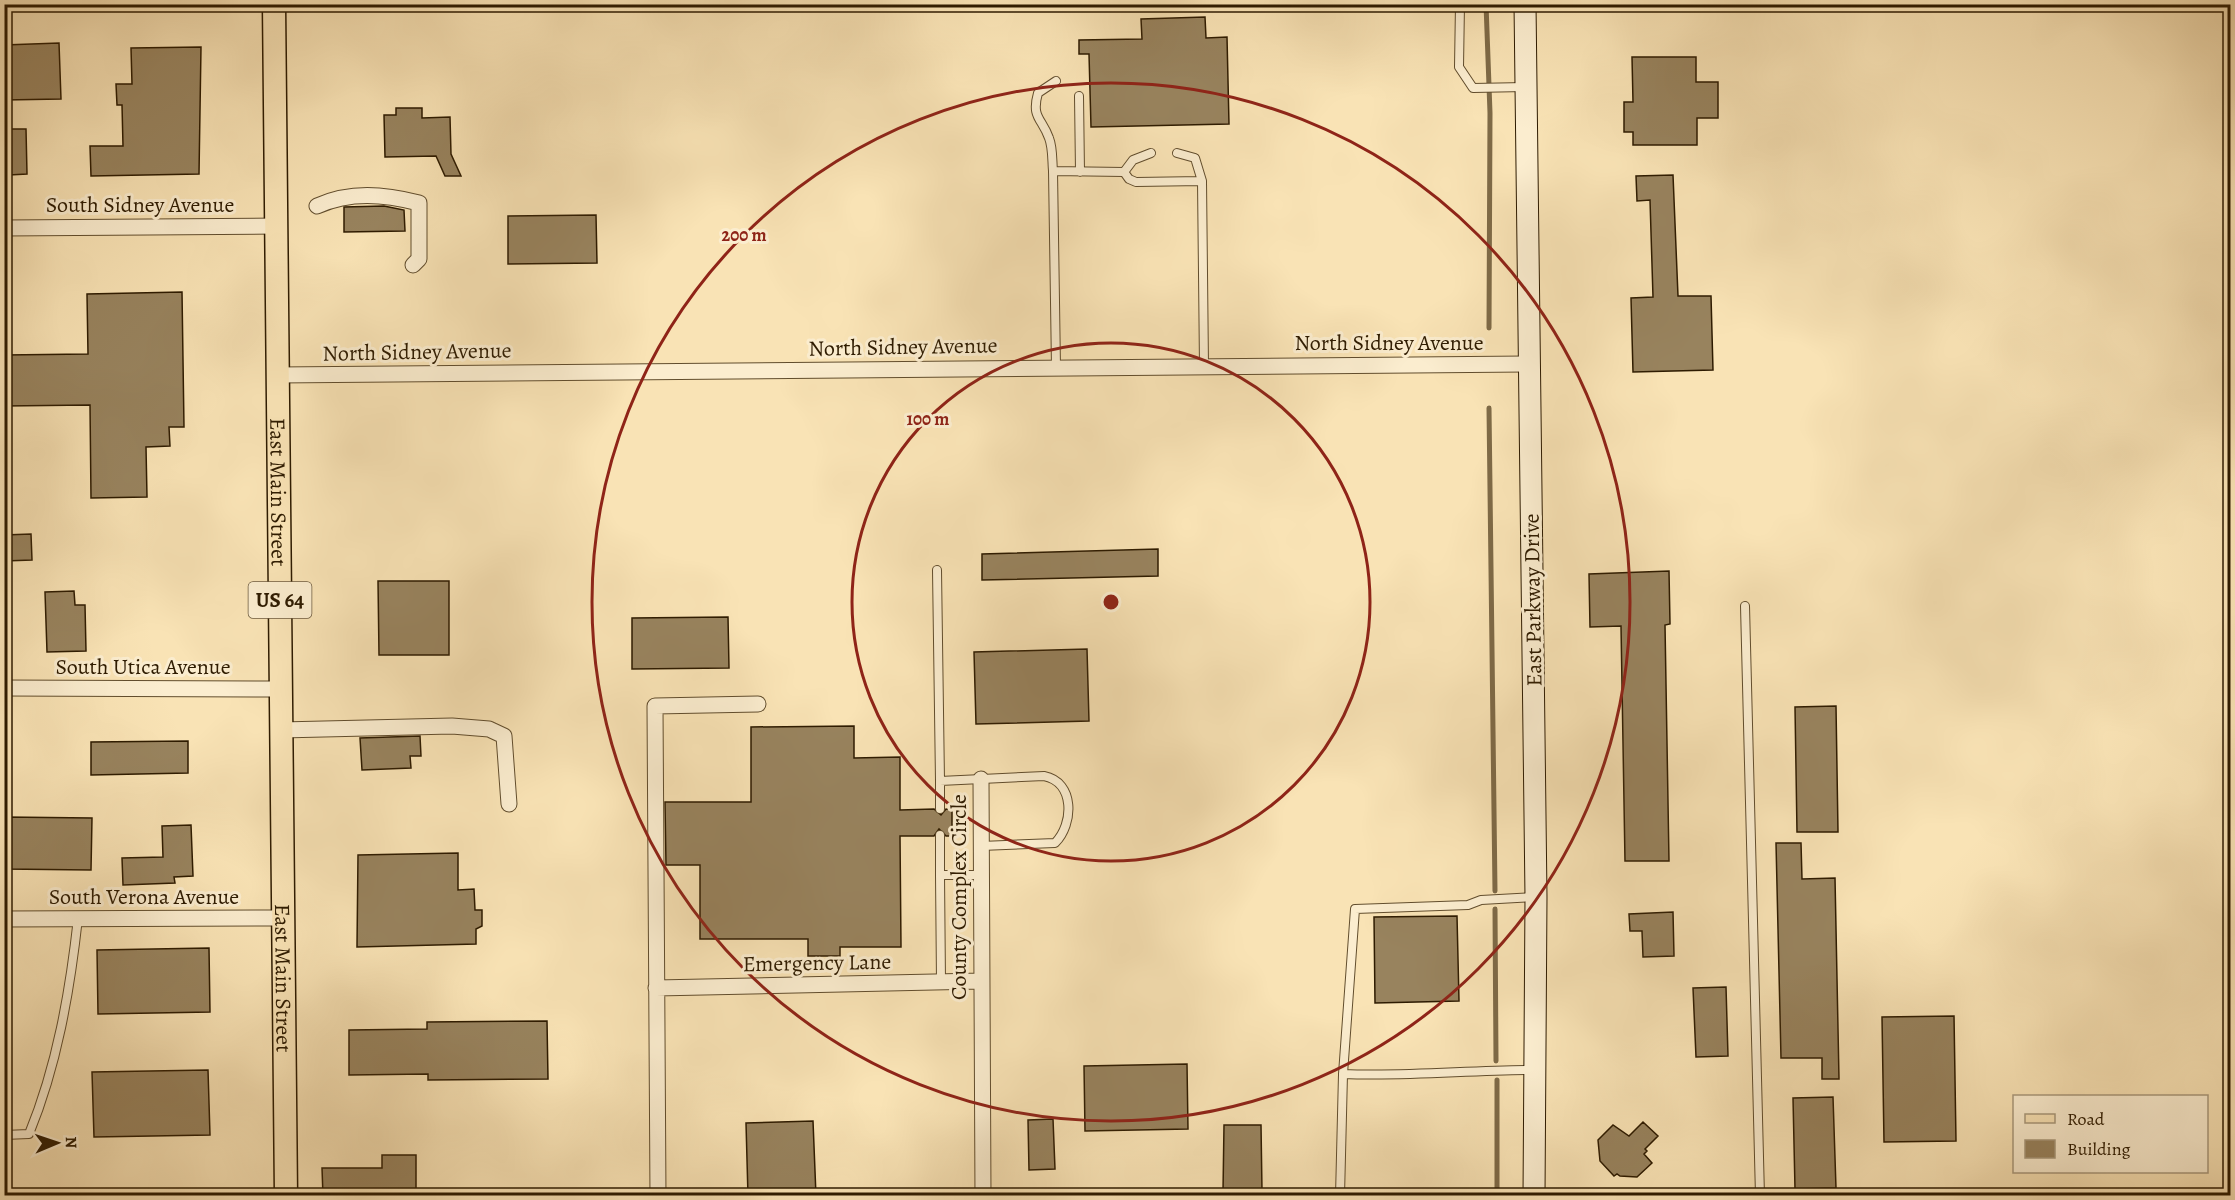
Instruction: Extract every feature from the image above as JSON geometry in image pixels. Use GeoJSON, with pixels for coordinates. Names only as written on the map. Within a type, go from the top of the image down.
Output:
{"type":"FeatureCollection","features":[{"type":"Feature","properties":{"kind":"main road","name":"East Main Street"},"geometry":{"type":"LineString","coordinates":[[274,4],[286,1196]]}},
{"type":"Feature","properties":{"kind":"main road","name":"East Parkway Drive"},"geometry":{"type":"LineString","coordinates":[[1525,4],[1536,897],[1534,1196]]}},
{"type":"Feature","properties":{"kind":"street"},"geometry":{"type":"LineString","coordinates":[[317,206],[337,197],[376,195],[419,203],[419,259],[413,265]]}},
{"type":"Feature","properties":{"kind":"street","name":"South Sidney Avenue"},"geometry":{"type":"LineString","coordinates":[[4,228],[277,225]]}},
{"type":"Feature","properties":{"kind":"street","name":"North Sidney Avenue"},"geometry":{"type":"LineString","coordinates":[[277,375],[1529,364]]}},
{"type":"Feature","properties":{"kind":"street","name":"South Utica Avenue"},"geometry":{"type":"LineString","coordinates":[[4,688],[281,689]]}},
{"type":"Feature","properties":{"kind":"street"},"geometry":{"type":"LineString","coordinates":[[658,1196],[655,706],[758,704]]}},
{"type":"Feature","properties":{"kind":"street"},"geometry":{"type":"LineString","coordinates":[[281,730],[452,726],[489,729],[504,736],[509,804]]}},
{"type":"Feature","properties":{"kind":"street","name":"County Complex Circle"},"geometry":{"type":"LineString","coordinates":[[981,779],[980,981],[983,1196]]}},
{"type":"Feature","properties":{"kind":"street","name":"South Verona Avenue"},"geometry":{"type":"LineString","coordinates":[[4,919],[283,918]]}},
{"type":"Feature","properties":{"kind":"street","name":"Emergency Lane"},"geometry":{"type":"LineString","coordinates":[[656,988],[980,981]]}},
{"type":"Feature","properties":{"kind":"lane"},"geometry":{"type":"LineString","coordinates":[[1460,4],[1459,67],[1473,88],[1526,87]]}},
{"type":"Feature","properties":{"kind":"lane"},"geometry":{"type":"LineString","coordinates":[[1056,81],[1038,93],[1035,104],[1039,122],[1049,137],[1053,171],[1056,367]]}},
{"type":"Feature","properties":{"kind":"lane"},"geometry":{"type":"LineString","coordinates":[[1079,96],[1080,172]]}},
{"type":"Feature","properties":{"kind":"lane"},"geometry":{"type":"LineString","coordinates":[[1124,172],[1133,160],[1151,153]]}},
{"type":"Feature","properties":{"kind":"lane"},"geometry":{"type":"LineString","coordinates":[[1177,153],[1195,158],[1202,181],[1204,366]]}},
{"type":"Feature","properties":{"kind":"lane"},"geometry":{"type":"LineString","coordinates":[[1053,171],[1124,172]]}},
{"type":"Feature","properties":{"kind":"lane"},"geometry":{"type":"LineString","coordinates":[[1124,172],[1128,180],[1136,182],[1202,181]]}},
{"type":"Feature","properties":{"kind":"lane","name":"County Complex Circle"},"geometry":{"type":"LineString","coordinates":[[938,570],[940,781],[981,779]]}},
{"type":"Feature","properties":{"kind":"lane"},"geometry":{"type":"LineString","coordinates":[[1745,606],[1760,1196]]}},
{"type":"Feature","properties":{"kind":"lane"},"geometry":{"type":"LineString","coordinates":[[981,779],[1055,778],[1063,785],[1067,795],[1067,825],[1063,835],[1055,843],[981,846]]}},
{"type":"Feature","properties":{"kind":"lane"},"geometry":{"type":"LineString","coordinates":[[940,781],[940,809]]}},
{"type":"Feature","properties":{"kind":"lane"},"geometry":{"type":"LineString","coordinates":[[940,836],[941,982]]}},
{"type":"Feature","properties":{"kind":"lane"},"geometry":{"type":"LineString","coordinates":[[940,875],[981,875]]}},
{"type":"Feature","properties":{"kind":"lane"},"geometry":{"type":"LineString","coordinates":[[1340,1196],[1343,1074],[1355,909],[1468,905],[1481,900],[1536,897]]}},
{"type":"Feature","properties":{"kind":"lane"},"geometry":{"type":"LineString","coordinates":[[4,1135],[29,1134],[39,1111],[70,992],[78,918]]}},
{"type":"Feature","properties":{"kind":"lane"},"geometry":{"type":"LineString","coordinates":[[1343,1074],[1399,1077],[1444,1075],[1472,1070],[1535,1070]]}},
{"type":"Feature","properties":{"kind":"building"},"geometry":{"type":"Polygon","coordinates":[[[1205,17],[1206,38],[1227,37],[1229,124],[1091,127],[1089,54],[1079,54],[1079,40],[1142,39],[1141,19],[1205,17]]]}},
{"type":"Feature","properties":{"kind":"building"},"geometry":{"type":"Polygon","coordinates":[[[59,43],[61,99],[4,100],[4,45],[59,43]]]}},
{"type":"Feature","properties":{"kind":"building"},"geometry":{"type":"Polygon","coordinates":[[[201,47],[199,174],[91,176],[90,146],[123,146],[122,105],[117,105],[116,84],[132,84],[131,48],[201,47]]]}},
{"type":"Feature","properties":{"kind":"building"},"geometry":{"type":"Polygon","coordinates":[[[1632,57],[1696,57],[1696,82],[1718,82],[1718,118],[1697,118],[1697,145],[1633,145],[1633,132],[1624,132],[1624,102],[1633,102],[1632,57]]]}},
{"type":"Feature","properties":{"kind":"building"},"geometry":{"type":"Polygon","coordinates":[[[396,108],[422,108],[422,118],[450,117],[451,154],[461,176],[445,176],[436,156],[385,157],[384,115],[396,115],[396,108]]]}},
{"type":"Feature","properties":{"kind":"building"},"geometry":{"type":"Polygon","coordinates":[[[8,129],[26,129],[27,174],[9,175],[8,129]]]}},
{"type":"Feature","properties":{"kind":"building"},"geometry":{"type":"Polygon","coordinates":[[[1673,175],[1678,296],[1711,296],[1713,370],[1633,372],[1631,298],[1653,297],[1650,200],[1637,201],[1636,176],[1673,175]]]}},
{"type":"Feature","properties":{"kind":"building"},"geometry":{"type":"Polygon","coordinates":[[[384,206],[404,210],[405,231],[344,232],[344,207],[384,206]]]}},
{"type":"Feature","properties":{"kind":"building"},"geometry":{"type":"Polygon","coordinates":[[[596,215],[597,263],[508,264],[508,216],[596,215]]]}},
{"type":"Feature","properties":{"kind":"building"},"geometry":{"type":"Polygon","coordinates":[[[182,292],[184,427],[169,427],[170,446],[146,447],[147,497],[91,498],[90,405],[4,406],[4,355],[88,354],[87,294],[182,292]]]}},
{"type":"Feature","properties":{"kind":"building"},"geometry":{"type":"Polygon","coordinates":[[[31,534],[32,560],[4,561],[4,535],[31,534]]]}},
{"type":"Feature","properties":{"kind":"building"},"geometry":{"type":"Polygon","coordinates":[[[1158,549],[1158,576],[982,580],[982,554],[1158,549]]]}},
{"type":"Feature","properties":{"kind":"building"},"geometry":{"type":"Polygon","coordinates":[[[1669,571],[1670,624],[1665,625],[1669,861],[1625,861],[1621,626],[1590,627],[1589,574],[1669,571]]]}},
{"type":"Feature","properties":{"kind":"building"},"geometry":{"type":"Polygon","coordinates":[[[378,581],[449,581],[449,655],[379,655],[378,581]]]}},
{"type":"Feature","properties":{"kind":"building"},"geometry":{"type":"Polygon","coordinates":[[[74,591],[75,605],[85,605],[86,651],[47,652],[45,592],[74,591]]]}},
{"type":"Feature","properties":{"kind":"building"},"geometry":{"type":"Polygon","coordinates":[[[728,617],[729,668],[632,669],[632,618],[728,617]]]}},
{"type":"Feature","properties":{"kind":"building"},"geometry":{"type":"Polygon","coordinates":[[[1087,649],[1089,721],[976,724],[974,652],[1087,649]]]}},
{"type":"Feature","properties":{"kind":"building"},"geometry":{"type":"Polygon","coordinates":[[[1836,706],[1838,832],[1797,832],[1795,707],[1836,706]]]}},
{"type":"Feature","properties":{"kind":"building"},"geometry":{"type":"Polygon","coordinates":[[[854,726],[854,758],[900,757],[900,810],[934,809],[941,815],[946,809],[952,810],[952,836],[946,836],[939,829],[934,836],[900,836],[901,947],[840,947],[840,956],[808,956],[808,939],[700,939],[700,865],[666,865],[665,802],[751,802],[751,727],[854,726]]]}},
{"type":"Feature","properties":{"kind":"building"},"geometry":{"type":"Polygon","coordinates":[[[420,736],[421,756],[410,756],[411,768],[362,770],[360,738],[420,736]]]}},
{"type":"Feature","properties":{"kind":"building"},"geometry":{"type":"Polygon","coordinates":[[[188,741],[188,773],[91,775],[91,742],[188,741]]]}},
{"type":"Feature","properties":{"kind":"building"},"geometry":{"type":"Polygon","coordinates":[[[4,817],[92,818],[91,870],[4,869],[4,817]]]}},
{"type":"Feature","properties":{"kind":"building"},"geometry":{"type":"Polygon","coordinates":[[[191,825],[193,876],[174,877],[175,883],[123,885],[122,858],[163,857],[162,826],[191,825]]]}},
{"type":"Feature","properties":{"kind":"building"},"geometry":{"type":"Polygon","coordinates":[[[1776,843],[1801,843],[1802,879],[1835,878],[1839,1079],[1822,1079],[1822,1058],[1781,1058],[1776,843]]]}},
{"type":"Feature","properties":{"kind":"building"},"geometry":{"type":"Polygon","coordinates":[[[458,853],[458,890],[474,889],[475,910],[482,910],[482,926],[476,929],[476,944],[357,947],[358,855],[458,853]]]}},
{"type":"Feature","properties":{"kind":"building"},"geometry":{"type":"Polygon","coordinates":[[[1673,912],[1674,956],[1643,957],[1642,931],[1630,931],[1629,914],[1673,912]]]}},
{"type":"Feature","properties":{"kind":"building"},"geometry":{"type":"Polygon","coordinates":[[[1457,916],[1459,1001],[1375,1003],[1374,917],[1457,916]]]}},
{"type":"Feature","properties":{"kind":"building"},"geometry":{"type":"Polygon","coordinates":[[[209,948],[210,1012],[98,1014],[97,950],[209,948]]]}},
{"type":"Feature","properties":{"kind":"building"},"geometry":{"type":"Polygon","coordinates":[[[1726,987],[1728,1056],[1696,1057],[1693,988],[1726,987]]]}},
{"type":"Feature","properties":{"kind":"building"},"geometry":{"type":"Polygon","coordinates":[[[1954,1016],[1956,1141],[1884,1142],[1882,1017],[1954,1016]]]}},
{"type":"Feature","properties":{"kind":"building"},"geometry":{"type":"Polygon","coordinates":[[[547,1021],[548,1079],[428,1080],[428,1074],[349,1075],[349,1030],[427,1029],[427,1022],[547,1021]]]}},
{"type":"Feature","properties":{"kind":"building"},"geometry":{"type":"Polygon","coordinates":[[[1187,1064],[1188,1129],[1085,1131],[1084,1066],[1187,1064]]]}},
{"type":"Feature","properties":{"kind":"building"},"geometry":{"type":"Polygon","coordinates":[[[208,1070],[210,1135],[94,1137],[92,1072],[208,1070]]]}},
{"type":"Feature","properties":{"kind":"building"},"geometry":{"type":"Polygon","coordinates":[[[1833,1097],[1836,1188],[1795,1189],[1793,1098],[1833,1097]]]}},
{"type":"Feature","properties":{"kind":"building"},"geometry":{"type":"Polygon","coordinates":[[[1053,1119],[1055,1169],[1029,1170],[1028,1120],[1053,1119]]]}},
{"type":"Feature","properties":{"kind":"building"},"geometry":{"type":"Polygon","coordinates":[[[813,1121],[816,1196],[748,1196],[746,1123],[813,1121]]]}},
{"type":"Feature","properties":{"kind":"building"},"geometry":{"type":"Polygon","coordinates":[[[1643,1122],[1658,1136],[1645,1149],[1647,1151],[1644,1154],[1652,1163],[1637,1177],[1617,1174],[1614,1176],[1600,1161],[1598,1140],[1613,1125],[1629,1136],[1643,1122]]]}},
{"type":"Feature","properties":{"kind":"building"},"geometry":{"type":"Polygon","coordinates":[[[1224,1125],[1261,1125],[1262,1191],[1223,1192],[1224,1125]]]}},
{"type":"Feature","properties":{"kind":"building"},"geometry":{"type":"Polygon","coordinates":[[[382,1155],[416,1155],[416,1196],[323,1196],[322,1168],[382,1168],[382,1155]]]}},
{"type":"Feature","properties":{"kind":"waterway"},"geometry":{"type":"LineString","coordinates":[[1486,4],[1490,113],[1489,328]]}},
{"type":"Feature","properties":{"kind":"waterway"},"geometry":{"type":"LineString","coordinates":[[1489,408],[1495,891]]}},
{"type":"Feature","properties":{"kind":"waterway"},"geometry":{"type":"LineString","coordinates":[[1495,909],[1496,1061]]}},
{"type":"Feature","properties":{"kind":"waterway"},"geometry":{"type":"LineString","coordinates":[[1497,1080],[1497,1196]]}}]}
